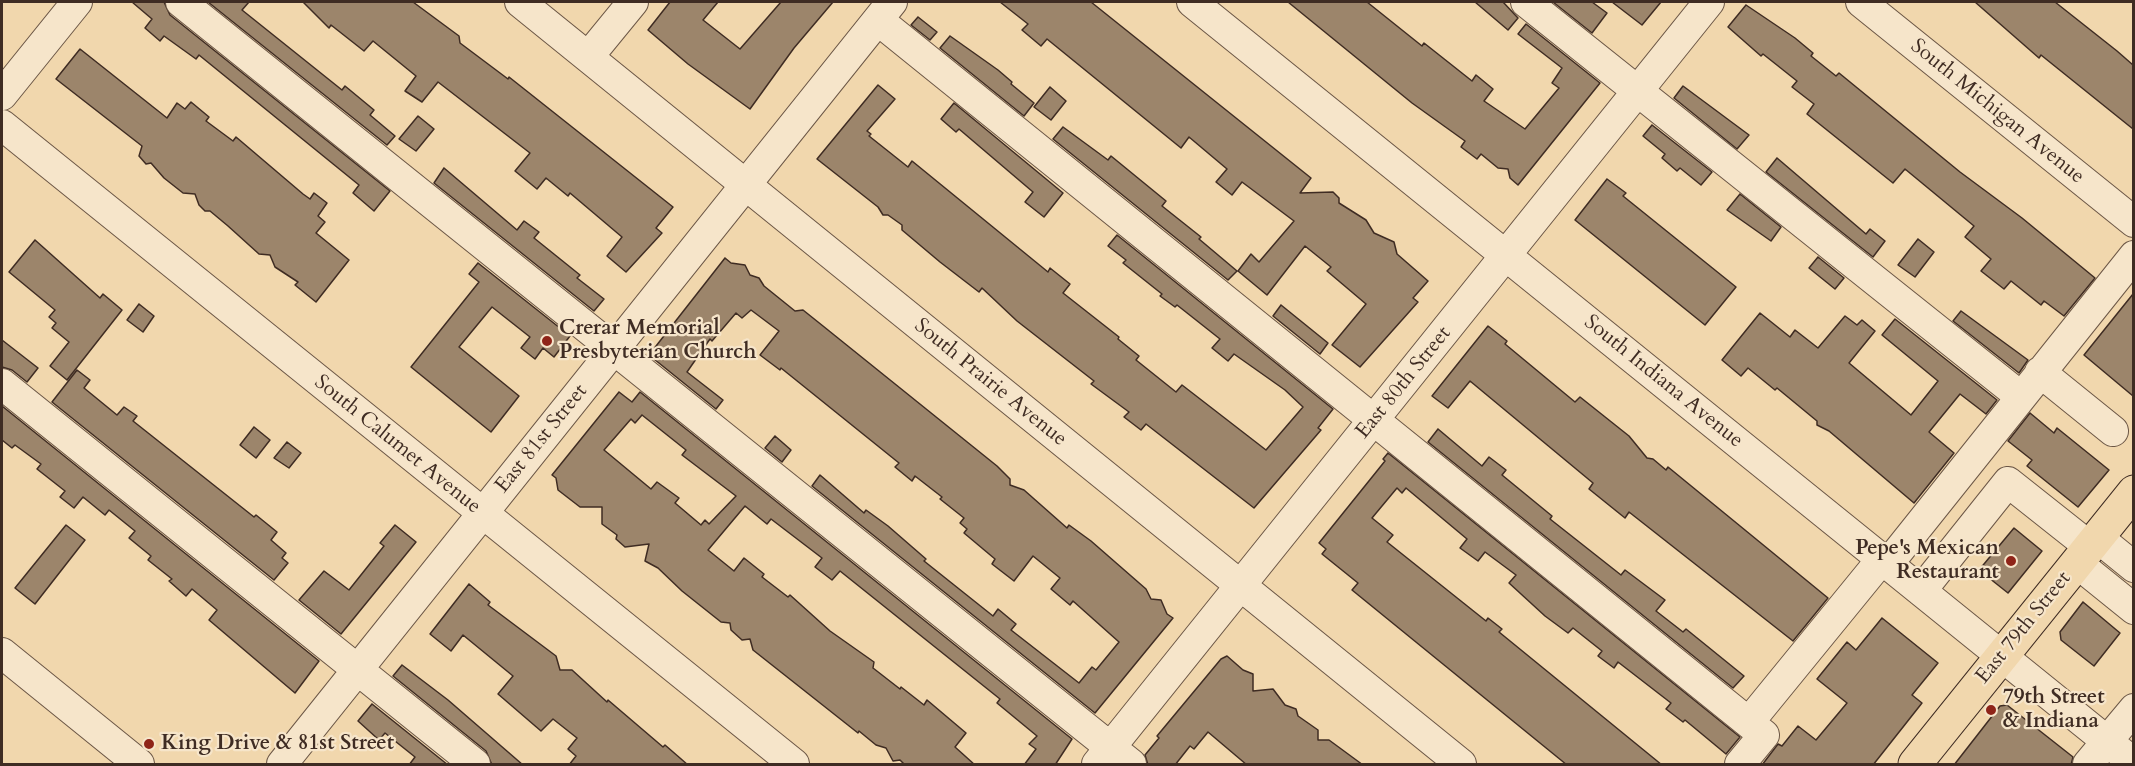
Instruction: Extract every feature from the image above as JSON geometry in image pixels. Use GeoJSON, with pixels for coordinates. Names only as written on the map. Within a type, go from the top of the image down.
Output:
{"type":"FeatureCollection","features":[{"type":"Feature","properties":{"kind":"main road","name":"East 79th Street"},"geometry":{"type":"LineString","coordinates":[[1915,765],[2133,492]]}},
{"type":"Feature","properties":{"kind":"street"},"geometry":{"type":"LineString","coordinates":[[2,95],[77,2]]}},
{"type":"Feature","properties":{"kind":"street"},"geometry":{"type":"LineString","coordinates":[[181,2],[614,350],[1113,759]]}},
{"type":"Feature","properties":{"kind":"street","name":"South Prairie Avenue"},"geometry":{"type":"LineString","coordinates":[[520,2],[1461,765]]}},
{"type":"Feature","properties":{"kind":"street"},"geometry":{"type":"LineString","coordinates":[[588,57],[633,2]]}},
{"type":"Feature","properties":{"kind":"street","name":"South Indiana Avenue"},"geometry":{"type":"LineString","coordinates":[[1192,2],[2133,763]]}},
{"type":"Feature","properties":{"kind":"street"},"geometry":{"type":"LineString","coordinates":[[1526,2],[2020,396]]}},
{"type":"Feature","properties":{"kind":"street","name":"East 80th Street"},"geometry":{"type":"LineString","coordinates":[[1113,759],[1241,586],[1709,2]]}},
{"type":"Feature","properties":{"kind":"street","name":"South Michigan Avenue"},"geometry":{"type":"LineString","coordinates":[[1860,2],[2133,222]]}},
{"type":"Feature","properties":{"kind":"street"},"geometry":{"type":"LineString","coordinates":[[885,11],[1373,421],[1764,735],[1740,765]]}},
{"type":"Feature","properties":{"kind":"street","name":"East 81st Street"},"geometry":{"type":"LineString","coordinates":[[282,765],[885,11]]}},
{"type":"Feature","properties":{"kind":"street","name":"South Calumet Avenue"},"geometry":{"type":"LineString","coordinates":[[2,125],[794,765]]}},
{"type":"Feature","properties":{"kind":"street"},"geometry":{"type":"LineString","coordinates":[[1749,722],[1885,562],[2133,256]]}},
{"type":"Feature","properties":{"kind":"street"},"geometry":{"type":"LineString","coordinates":[[2040,372],[2113,431]]}},
{"type":"Feature","properties":{"kind":"street"},"geometry":{"type":"LineString","coordinates":[[2,384],[476,765]]}},
{"type":"Feature","properties":{"kind":"street"},"geometry":{"type":"LineString","coordinates":[[1921,591],[2008,482],[2088,549],[2133,609]]}},
{"type":"Feature","properties":{"kind":"street"},"geometry":{"type":"LineString","coordinates":[[2088,549],[2133,567]]}},
{"type":"Feature","properties":{"kind":"street"},"geometry":{"type":"LineString","coordinates":[[2,653],[139,765]]}},
{"type":"Feature","properties":{"kind":"street"},"geometry":{"type":"LineString","coordinates":[[2088,765],[2133,709]]}},
{"type":"Feature","properties":{"kind":"building"},"geometry":{"type":"Polygon","coordinates":[[[132,2],[164,2],[170,15],[390,191],[374,211],[353,193],[359,185],[199,55],[196,59],[164,36],[160,41],[145,28],[152,19],[132,2]]]}},
{"type":"Feature","properties":{"kind":"building"},"geometry":{"type":"Polygon","coordinates":[[[208,2],[249,2],[242,10],[342,90],[345,86],[374,110],[370,115],[395,136],[387,145],[208,2]]]}},
{"type":"Feature","properties":{"kind":"building"},"geometry":{"type":"Polygon","coordinates":[[[303,2],[413,2],[459,36],[460,43],[508,79],[509,77],[673,207],[656,228],[662,233],[626,272],[607,256],[622,237],[570,193],[568,196],[546,178],[537,189],[515,171],[530,153],[438,82],[422,102],[405,91],[416,76],[373,41],[364,51],[331,25],[329,28],[303,2]]]}},
{"type":"Feature","properties":{"kind":"building"},"geometry":{"type":"Polygon","coordinates":[[[670,2],[718,2],[703,20],[740,49],[781,2],[833,2],[794,48],[750,109],[688,64],[648,30],[670,2]]]}},
{"type":"Feature","properties":{"kind":"building"},"geometry":{"type":"Polygon","coordinates":[[[1000,2],[1091,2],[1311,178],[1300,193],[1333,192],[1339,198],[1339,203],[1366,220],[1374,233],[1394,242],[1397,254],[1428,281],[1413,298],[1418,302],[1360,367],[1332,345],[1366,304],[1327,271],[1331,267],[1305,246],[1267,295],[1238,271],[1251,254],[1259,262],[1294,221],[1242,182],[1232,195],[1216,182],[1227,169],[1189,137],[1181,148],[1047,39],[1041,46],[1022,30],[1028,24],[1000,2]]]}},
{"type":"Feature","properties":{"kind":"building"},"geometry":{"type":"Polygon","coordinates":[[[1288,2],[1367,2],[1422,46],[1424,43],[1472,81],[1476,75],[1493,89],[1484,101],[1525,129],[1559,88],[1552,83],[1562,68],[1518,34],[1526,24],[1600,83],[1518,185],[1510,178],[1508,169],[1498,168],[1481,154],[1477,159],[1461,147],[1465,141],[1412,103],[1288,2]]]}},
{"type":"Feature","properties":{"kind":"building"},"geometry":{"type":"Polygon","coordinates":[[[1475,2],[1503,2],[1518,18],[1508,30],[1475,2]]]}},
{"type":"Feature","properties":{"kind":"building"},"geometry":{"type":"Polygon","coordinates":[[[1553,2],[1592,2],[1607,13],[1592,33],[1553,2]]]}},
{"type":"Feature","properties":{"kind":"building"},"geometry":{"type":"Polygon","coordinates":[[[1612,2],[1661,2],[1642,25],[1612,2]]]}},
{"type":"Feature","properties":{"kind":"building"},"geometry":{"type":"Polygon","coordinates":[[[1975,2],[2055,2],[2117,51],[2133,65],[2133,129],[2041,55],[2039,58],[1975,2]]]}},
{"type":"Feature","properties":{"kind":"building"},"geometry":{"type":"Polygon","coordinates":[[[1746,5],[1795,38],[1813,53],[1811,56],[1836,76],[1839,73],[2095,278],[2064,316],[2044,301],[2041,305],[2011,281],[2004,289],[1981,271],[1991,259],[1965,237],[1974,226],[1905,169],[1893,183],[1807,114],[1814,104],[1792,87],[1797,81],[1763,54],[1761,56],[1728,27],[1746,5]]]}},
{"type":"Feature","properties":{"kind":"building"},"geometry":{"type":"Polygon","coordinates":[[[918,17],[937,32],[930,40],[911,25],[918,17]]]}},
{"type":"Feature","properties":{"kind":"building"},"geometry":{"type":"Polygon","coordinates":[[[950,36],[998,70],[1034,103],[1024,116],[940,48],[950,36]]]}},
{"type":"Feature","properties":{"kind":"building"},"geometry":{"type":"Polygon","coordinates":[[[80,49],[167,118],[177,103],[185,109],[191,102],[209,117],[206,121],[233,141],[236,137],[303,194],[310,199],[314,193],[327,203],[318,216],[325,222],[316,233],[349,260],[316,302],[295,285],[298,282],[275,267],[270,255],[259,254],[210,211],[205,211],[199,205],[195,194],[183,193],[164,178],[151,163],[146,164],[139,156],[142,146],[56,79],[80,49]]]}},
{"type":"Feature","properties":{"kind":"building"},"geometry":{"type":"Polygon","coordinates":[[[878,85],[895,99],[867,131],[871,134],[869,136],[908,167],[912,161],[1048,272],[1050,268],[1070,284],[1063,293],[1119,337],[1118,339],[1139,356],[1136,360],[1176,392],[1182,385],[1266,450],[1303,407],[1285,390],[1234,354],[1228,361],[1212,348],[1220,339],[1177,305],[1175,307],[1160,296],[1162,294],[1123,263],[1126,260],[1108,246],[1117,235],[1333,409],[1318,428],[1321,430],[1254,508],[1146,424],[1141,430],[1124,417],[1129,412],[1091,384],[1094,381],[1017,321],[982,288],[979,292],[940,262],[902,230],[902,225],[888,215],[883,215],[878,207],[817,159],[878,85]]]}},
{"type":"Feature","properties":{"kind":"building"},"geometry":{"type":"Polygon","coordinates":[[[1683,86],[1749,135],[1737,149],[1674,98],[1683,86]]]}},
{"type":"Feature","properties":{"kind":"building"},"geometry":{"type":"Polygon","coordinates":[[[1050,87],[1066,101],[1051,120],[1034,107],[1050,87]]]}},
{"type":"Feature","properties":{"kind":"building"},"geometry":{"type":"Polygon","coordinates":[[[954,103],[1063,193],[1044,217],[1025,202],[1033,192],[959,129],[956,132],[941,119],[954,103]]]}},
{"type":"Feature","properties":{"kind":"building"},"geometry":{"type":"Polygon","coordinates":[[[418,116],[434,129],[416,151],[399,139],[418,116]]]}},
{"type":"Feature","properties":{"kind":"building"},"geometry":{"type":"Polygon","coordinates":[[[1652,125],[1712,172],[1701,185],[1680,168],[1677,171],[1662,158],[1665,154],[1643,136],[1652,125]]]}},
{"type":"Feature","properties":{"kind":"building"},"geometry":{"type":"Polygon","coordinates":[[[1063,127],[1108,160],[1111,156],[1166,201],[1162,206],[1201,237],[1199,239],[1237,271],[1228,280],[1053,139],[1063,127]]]}},
{"type":"Feature","properties":{"kind":"building"},"geometry":{"type":"Polygon","coordinates":[[[1777,158],[1866,234],[1870,229],[1885,241],[1873,257],[1766,172],[1777,158]]]}},
{"type":"Feature","properties":{"kind":"building"},"geometry":{"type":"Polygon","coordinates":[[[444,168],[517,230],[524,221],[539,232],[534,238],[580,275],[577,278],[604,299],[594,311],[434,183],[444,168]]]}},
{"type":"Feature","properties":{"kind":"building"},"geometry":{"type":"Polygon","coordinates":[[[1607,179],[1626,193],[1623,196],[1736,287],[1705,325],[1575,220],[1607,179]]]}},
{"type":"Feature","properties":{"kind":"building"},"geometry":{"type":"Polygon","coordinates":[[[1740,194],[1781,227],[1771,241],[1727,210],[1740,194]]]}},
{"type":"Feature","properties":{"kind":"building"},"geometry":{"type":"Polygon","coordinates":[[[1918,239],[1934,252],[1915,277],[1898,265],[1918,239]]]}},
{"type":"Feature","properties":{"kind":"building"},"geometry":{"type":"Polygon","coordinates":[[[35,240],[100,298],[103,294],[122,310],[67,380],[50,366],[69,342],[52,328],[56,323],[49,317],[55,310],[9,272],[35,240]]]}},
{"type":"Feature","properties":{"kind":"building"},"geometry":{"type":"Polygon","coordinates":[[[1818,257],[1844,278],[1835,289],[1809,268],[1818,257]]]}},
{"type":"Feature","properties":{"kind":"building"},"geometry":{"type":"Polygon","coordinates":[[[725,258],[731,263],[745,265],[750,275],[759,278],[764,286],[795,311],[803,310],[997,466],[1010,479],[1010,485],[1024,490],[1067,528],[1069,525],[1091,541],[1146,589],[1151,599],[1161,600],[1167,614],[1173,618],[1095,713],[812,486],[820,475],[864,513],[866,510],[888,526],[926,559],[924,561],[993,616],[998,609],[1016,624],[1011,630],[1079,683],[1092,667],[1096,670],[1119,642],[1073,601],[1070,605],[1051,589],[1060,578],[1033,556],[1014,581],[992,564],[995,559],[964,533],[967,529],[960,523],[964,518],[940,499],[942,497],[915,476],[912,481],[895,467],[899,463],[781,368],[780,370],[760,355],[779,331],[751,310],[742,318],[736,313],[712,341],[710,339],[687,372],[723,400],[716,409],[649,355],[725,258]]]}},
{"type":"Feature","properties":{"kind":"building","name":"Crerar Memorial Presbyterian Church"},"geometry":{"type":"Polygon","coordinates":[[[478,263],[570,336],[554,357],[543,348],[535,359],[521,348],[530,337],[492,307],[459,347],[519,396],[491,432],[411,367],[479,282],[469,274],[478,263]]]}},
{"type":"Feature","properties":{"kind":"building"},"geometry":{"type":"Polygon","coordinates":[[[2133,294],[2133,396],[2084,355],[2133,294]]]}},
{"type":"Feature","properties":{"kind":"building"},"geometry":{"type":"Polygon","coordinates":[[[139,304],[154,316],[143,332],[127,320],[139,304]]]}},
{"type":"Feature","properties":{"kind":"building"},"geometry":{"type":"Polygon","coordinates":[[[1281,305],[1328,343],[1320,354],[1273,316],[1281,305]]]}},
{"type":"Feature","properties":{"kind":"building"},"geometry":{"type":"Polygon","coordinates":[[[1961,311],[2028,360],[2019,373],[1953,321],[1961,311]]]}},
{"type":"Feature","properties":{"kind":"building"},"geometry":{"type":"Polygon","coordinates":[[[1760,313],[1790,337],[1795,330],[1818,348],[1845,316],[1857,325],[1862,320],[1875,331],[1849,363],[1911,415],[1938,381],[1882,335],[1895,319],[1997,400],[1986,414],[1960,394],[1929,432],[1954,453],[1914,503],[1829,431],[1817,425],[1817,421],[1777,388],[1775,390],[1748,368],[1741,376],[1722,360],[1760,313]]]}},
{"type":"Feature","properties":{"kind":"building"},"geometry":{"type":"Polygon","coordinates":[[[1488,326],[1507,341],[1505,344],[1575,402],[1580,397],[1629,436],[1647,458],[1653,459],[1666,470],[1668,467],[1828,598],[1793,641],[1629,512],[1625,518],[1589,489],[1593,483],[1470,381],[1448,408],[1432,396],[1488,326]]]}},
{"type":"Feature","properties":{"kind":"building"},"geometry":{"type":"Polygon","coordinates":[[[2,340],[38,368],[27,382],[12,370],[2,367],[2,340]]]}},
{"type":"Feature","properties":{"kind":"building"},"geometry":{"type":"Polygon","coordinates":[[[77,370],[90,380],[84,388],[117,415],[124,407],[137,416],[133,421],[254,517],[256,515],[277,532],[271,540],[286,553],[282,558],[288,563],[274,580],[52,402],[77,370]]]}},
{"type":"Feature","properties":{"kind":"building"},"geometry":{"type":"Polygon","coordinates":[[[619,392],[632,402],[640,392],[1072,739],[1055,765],[1024,765],[1036,749],[1029,744],[1037,736],[997,703],[1000,699],[840,571],[832,580],[815,567],[822,558],[771,519],[767,524],[745,506],[708,550],[734,571],[744,558],[764,574],[762,577],[788,597],[790,595],[830,631],[874,662],[873,668],[900,689],[901,687],[924,705],[927,700],[966,733],[955,747],[975,765],[905,765],[900,760],[893,761],[886,748],[876,745],[859,731],[858,733],[753,650],[750,639],[742,640],[731,630],[730,623],[721,622],[682,591],[658,568],[645,561],[649,544],[625,547],[616,539],[617,535],[602,524],[602,507],[580,507],[558,490],[556,478],[552,475],[619,392]],[[642,415],[635,423],[631,419],[604,450],[651,489],[657,482],[679,498],[675,503],[701,525],[705,520],[709,524],[736,496],[682,455],[686,450],[642,415]]]}},
{"type":"Feature","properties":{"kind":"building"},"geometry":{"type":"Polygon","coordinates":[[[2,406],[319,661],[295,693],[209,620],[217,610],[192,589],[186,596],[169,581],[172,579],[148,560],[151,556],[129,538],[135,531],[109,510],[105,515],[83,497],[74,508],[60,497],[65,491],[37,469],[41,464],[15,445],[12,448],[2,440],[2,406]]]}},
{"type":"Feature","properties":{"kind":"building"},"geometry":{"type":"Polygon","coordinates":[[[2030,413],[2054,433],[2057,428],[2109,470],[2078,507],[2027,466],[2032,460],[2008,441],[2030,413]]]}},
{"type":"Feature","properties":{"kind":"building"},"geometry":{"type":"Polygon","coordinates":[[[254,427],[270,440],[256,458],[240,445],[254,427]]]}},
{"type":"Feature","properties":{"kind":"building"},"geometry":{"type":"Polygon","coordinates":[[[1438,429],[1482,466],[1489,457],[1506,470],[1502,475],[1552,516],[1550,519],[1621,575],[1625,570],[1665,600],[1656,611],[1683,632],[1686,629],[1744,676],[1733,688],[1428,442],[1438,429]]]}},
{"type":"Feature","properties":{"kind":"building"},"geometry":{"type":"Polygon","coordinates":[[[775,436],[791,450],[782,462],[765,448],[775,436]]]}},
{"type":"Feature","properties":{"kind":"building"},"geometry":{"type":"Polygon","coordinates":[[[287,442],[301,453],[289,468],[274,458],[287,442]]]}},
{"type":"Feature","properties":{"kind":"building"},"geometry":{"type":"Polygon","coordinates":[[[1388,453],[1740,737],[1726,754],[1685,720],[1683,722],[1666,709],[1671,703],[1618,662],[1614,668],[1598,656],[1602,651],[1573,628],[1568,633],[1545,616],[1509,583],[1516,575],[1485,552],[1478,561],[1460,548],[1467,539],[1406,488],[1402,493],[1397,488],[1372,518],[1393,535],[1387,542],[1486,621],[1488,618],[1502,629],[1499,632],[1662,765],[1567,765],[1352,590],[1358,583],[1322,554],[1326,549],[1319,543],[1385,461],[1383,459],[1388,453]]]}},
{"type":"Feature","properties":{"kind":"building"},"geometry":{"type":"Polygon","coordinates":[[[66,525],[85,540],[35,604],[15,588],[66,525]]]}},
{"type":"Feature","properties":{"kind":"building"},"geometry":{"type":"Polygon","coordinates":[[[395,525],[416,542],[341,634],[299,600],[324,571],[349,590],[384,546],[380,543],[395,525]]]}},
{"type":"Feature","properties":{"kind":"building","name":"Pepe's Mexican Restaurant"},"geometry":{"type":"Polygon","coordinates":[[[2014,528],[2042,551],[2008,593],[1979,570],[2014,528]]]}},
{"type":"Feature","properties":{"kind":"building"},"geometry":{"type":"Polygon","coordinates":[[[469,584],[490,602],[488,605],[556,656],[560,670],[572,670],[607,702],[608,700],[688,765],[569,765],[576,756],[568,749],[577,738],[553,719],[541,731],[498,694],[513,676],[463,635],[451,651],[430,634],[469,584]]]}},
{"type":"Feature","properties":{"kind":"building"},"geometry":{"type":"Polygon","coordinates":[[[2083,602],[2120,633],[2094,666],[2061,640],[2060,632],[2083,602]]]}},
{"type":"Feature","properties":{"kind":"building"},"geometry":{"type":"Polygon","coordinates":[[[1882,618],[1938,663],[1912,695],[1922,703],[1873,765],[1762,765],[1778,744],[1782,746],[1798,726],[1816,740],[1847,703],[1817,679],[1847,642],[1856,650],[1882,618]]]}},
{"type":"Feature","properties":{"kind":"building"},"geometry":{"type":"Polygon","coordinates":[[[1227,656],[1243,670],[1253,674],[1253,691],[1273,689],[1285,705],[1296,709],[1298,716],[1318,730],[1318,740],[1329,740],[1363,765],[1247,765],[1208,732],[1194,749],[1190,746],[1175,765],[1148,765],[1145,755],[1159,738],[1157,736],[1221,659],[1227,656]]]}},
{"type":"Feature","properties":{"kind":"building"},"geometry":{"type":"Polygon","coordinates":[[[402,665],[448,700],[523,765],[492,765],[486,751],[393,676],[402,665]]]}},
{"type":"Feature","properties":{"kind":"building"},"geometry":{"type":"Polygon","coordinates":[[[372,704],[448,765],[409,765],[415,757],[385,733],[379,740],[358,721],[372,704]]]}},
{"type":"Feature","properties":{"kind":"building"},"geometry":{"type":"Polygon","coordinates":[[[2007,705],[2073,757],[2071,765],[1954,765],[2000,706],[2007,705]]]}},
{"type":"Feature","properties":{"kind":"place","name":"Crerar Memorial Presbyterian Church"},"geometry":{"type":"Point","coordinates":[547,341]}},
{"type":"Feature","properties":{"kind":"place","name":"Pepe's Mexican Restaurant"},"geometry":{"type":"Point","coordinates":[2011,561]}},
{"type":"Feature","properties":{"kind":"place","name":"79th Street & Indiana"},"geometry":{"type":"Point","coordinates":[1991,710]}},
{"type":"Feature","properties":{"kind":"place","name":"King Drive & 81st Street"},"geometry":{"type":"Point","coordinates":[149,744]}}]}
